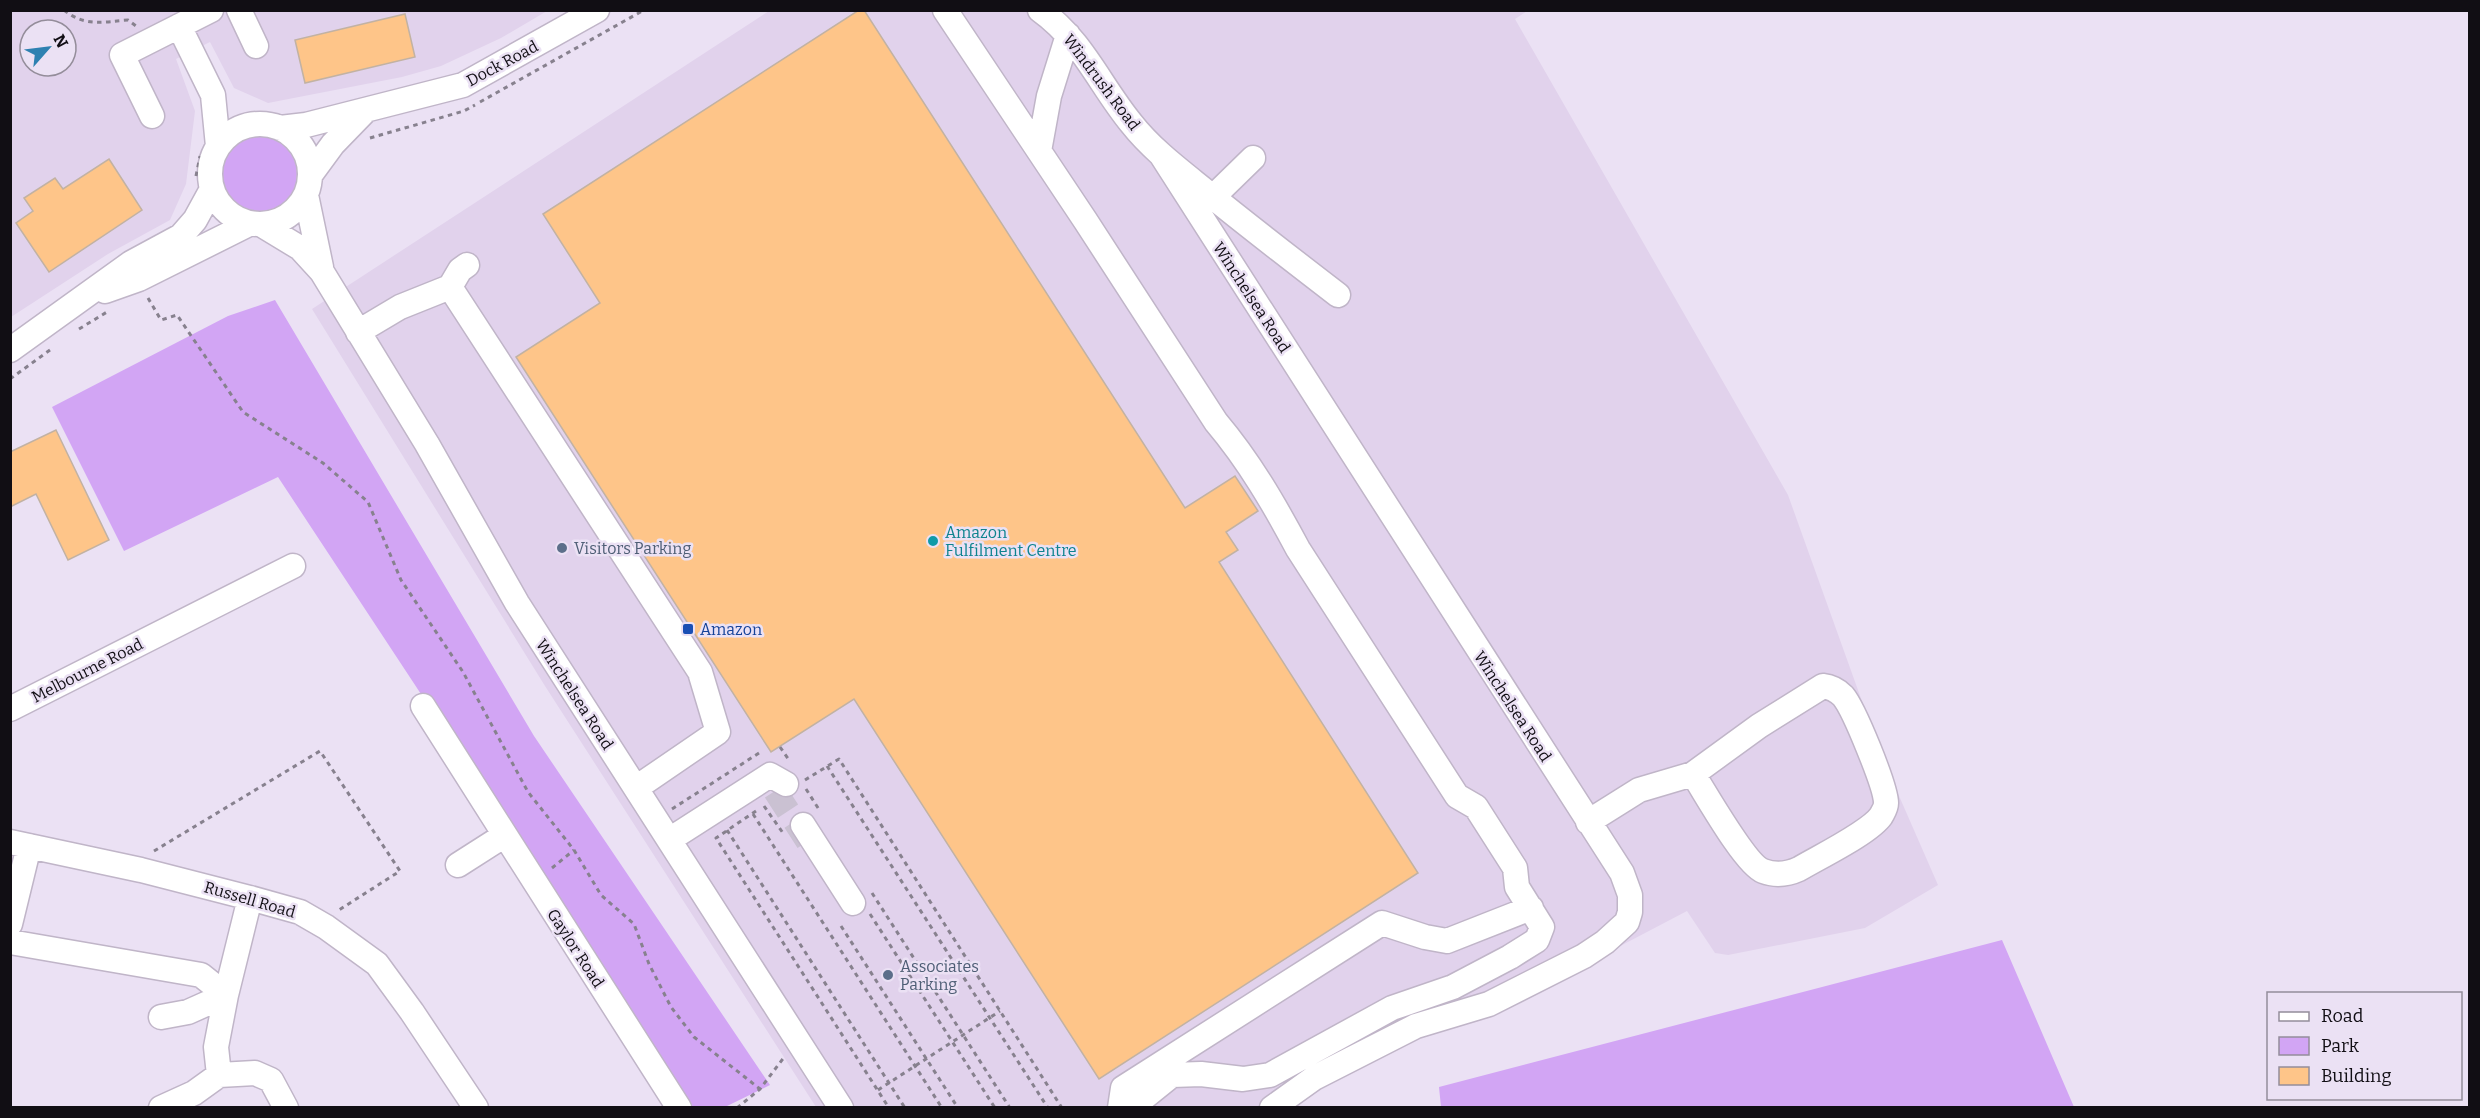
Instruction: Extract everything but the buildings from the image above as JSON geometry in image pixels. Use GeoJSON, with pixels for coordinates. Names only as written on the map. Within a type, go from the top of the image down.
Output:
{"type":"FeatureCollection","features":[{"type":"Feature","properties":{"kind":"street"},"geometry":{"type":"LineString","coordinates":[[152,116],[122,55],[211,10]]}},
{"type":"Feature","properties":{"kind":"street"},"geometry":{"type":"LineString","coordinates":[[239,10],[256,46]]}},
{"type":"Feature","properties":{"kind":"street","name":"Dock Road"},"geometry":{"type":"LineString","coordinates":[[250,125],[266,124],[280,128],[306,125],[463,85],[597,10]]}},
{"type":"Feature","properties":{"kind":"street"},"geometry":{"type":"LineString","coordinates":[[945,10],[1216,422],[1238,448],[1298,549],[1457,796],[1476,807],[1515,868],[1517,888],[1542,927],[1537,940],[1510,957],[1453,987],[1392,1008],[1270,1075],[1243,1079],[1201,1074],[1172,1075],[1141,1100],[1138,1107]]}},
{"type":"Feature","properties":{"kind":"street","name":"Windrush Road"},"geometry":{"type":"LineString","coordinates":[[1046,12],[1068,34],[1131,123],[1162,156]]}},
{"type":"Feature","properties":{"kind":"street"},"geometry":{"type":"LineString","coordinates":[[179,26],[213,94],[218,146],[210,167],[212,189],[220,205],[233,217],[256,224]]}},
{"type":"Feature","properties":{"kind":"street"},"geometry":{"type":"LineString","coordinates":[[1039,151],[1049,96],[1068,34]]}},
{"type":"Feature","properties":{"kind":"street"},"geometry":{"type":"LineString","coordinates":[[213,94],[250,125]]}},
{"type":"Feature","properties":{"kind":"street"},"geometry":{"type":"LineString","coordinates":[[88,296],[139,279],[256,224],[283,219],[301,205],[309,185],[333,144],[366,110]]}},
{"type":"Feature","properties":{"kind":"street"},"geometry":{"type":"LineString","coordinates":[[218,146],[238,129],[250,125]]}},
{"type":"Feature","properties":{"kind":"street"},"geometry":{"type":"LineString","coordinates":[[280,128],[292,135],[303,146],[309,160],[309,185]]}},
{"type":"Feature","properties":{"kind":"street"},"geometry":{"type":"LineString","coordinates":[[1162,156],[1338,295]]}},
{"type":"Feature","properties":{"kind":"street","name":"Winchelsea Road"},"geometry":{"type":"LineString","coordinates":[[1162,156],[1622,873],[1630,895],[1630,912],[1627,922],[1605,942],[1584,956],[1489,1004],[1416,1026],[1314,1078],[1272,1107]]}},
{"type":"Feature","properties":{"kind":"street"},"geometry":{"type":"LineString","coordinates":[[1212,197],[1253,158]]}},
{"type":"Feature","properties":{"kind":"street","name":"Winchelsea Road"},"geometry":{"type":"LineString","coordinates":[[309,185],[314,241],[322,272]]}},
{"type":"Feature","properties":{"kind":"street"},"geometry":{"type":"LineString","coordinates":[[10,350],[131,263],[181,236],[195,220],[212,189]]}},
{"type":"Feature","properties":{"kind":"street","name":"Winchelsea Road"},"geometry":{"type":"LineString","coordinates":[[256,224],[300,248],[322,272],[427,444],[504,582],[841,1107]]}},
{"type":"Feature","properties":{"kind":"street"},"geometry":{"type":"LineString","coordinates":[[358,332],[400,307],[450,286],[460,270],[468,265]]}},
{"type":"Feature","properties":{"kind":"street"},"geometry":{"type":"LineString","coordinates":[[450,286],[700,672],[718,732],[636,788]]}},
{"type":"Feature","properties":{"kind":"street","name":"Melbourne Road"},"geometry":{"type":"LineString","coordinates":[[10,709],[293,566]]}},
{"type":"Feature","properties":{"kind":"street"},"geometry":{"type":"LineString","coordinates":[[1588,822],[1639,790],[1692,774],[1759,726],[1823,686],[1833,687],[1844,698],[1857,723],[1884,792],[1886,806],[1880,818],[1861,832],[1799,869],[1789,873],[1775,874],[1761,871],[1748,858],[1692,774]]}},
{"type":"Feature","properties":{"kind":"street","name":"Gaylor Road"},"geometry":{"type":"LineString","coordinates":[[423,706],[679,1107]]}},
{"type":"Feature","properties":{"kind":"street"},"geometry":{"type":"LineString","coordinates":[[669,840],[772,792]]}},
{"type":"Feature","properties":{"kind":"street"},"geometry":{"type":"LineString","coordinates":[[813,819],[864,901]]}},
{"type":"Feature","properties":{"kind":"street"},"geometry":{"type":"LineString","coordinates":[[458,865],[505,835]]}},
{"type":"Feature","properties":{"kind":"street"},"geometry":{"type":"LineString","coordinates":[[10,924],[20,844]]}},
{"type":"Feature","properties":{"kind":"street","name":"Russell Road"},"geometry":{"type":"LineString","coordinates":[[20,844],[141,870],[300,912],[326,927],[377,964],[412,1011],[476,1107]]}},
{"type":"Feature","properties":{"kind":"street"},"geometry":{"type":"LineString","coordinates":[[219,1075],[216,1047],[226,995],[250,898]]}},
{"type":"Feature","properties":{"kind":"street"},"geometry":{"type":"LineString","coordinates":[[1120,1107],[1124,1088],[1383,923],[1425,937],[1447,941],[1531,908]]}},
{"type":"Feature","properties":{"kind":"street"},"geometry":{"type":"LineString","coordinates":[[10,942],[201,975],[226,995]]}},
{"type":"Feature","properties":{"kind":"street"},"geometry":{"type":"LineString","coordinates":[[160,1017],[188,1012],[226,995]]}},
{"type":"Feature","properties":{"kind":"street"},"geometry":{"type":"LineString","coordinates":[[161,1107],[194,1093],[219,1075],[255,1072],[271,1080],[286,1107]]}},
{"type":"Feature","properties":{"kind":"path"},"geometry":{"type":"LineString","coordinates":[[144,291],[161,320],[177,315],[243,412],[323,463],[368,502],[401,580],[463,672],[528,792],[574,850],[601,895],[634,924],[649,964],[671,1007],[694,1037],[724,1063],[760,1089]]}},
{"type":"Feature","properties":{"kind":"path"},"geometry":{"type":"LineString","coordinates":[[74,332],[114,308]]}},
{"type":"Feature","properties":{"kind":"path"},"geometry":{"type":"LineString","coordinates":[[10,380],[56,345]]}},
{"type":"Feature","properties":{"kind":"path"},"geometry":{"type":"LineString","coordinates":[[141,870],[145,856],[320,751],[400,871],[331,915],[326,927]]}},
{"type":"Feature","properties":{"kind":"path"},"geometry":{"type":"LineString","coordinates":[[656,819],[759,753]]}},
{"type":"Feature","properties":{"kind":"path"},"geometry":{"type":"LineString","coordinates":[[890,1107],[716,838],[772,792],[839,759],[1062,1107]]}},
{"type":"Feature","properties":{"kind":"path"},"geometry":{"type":"LineString","coordinates":[[827,766],[1048,1107]]}},
{"type":"Feature","properties":{"kind":"path"},"geometry":{"type":"LineString","coordinates":[[772,792],[813,819]]}},
{"type":"Feature","properties":{"kind":"path"},"geometry":{"type":"LineString","coordinates":[[772,792],[915,1066],[942,1107]]}},
{"type":"Feature","properties":{"kind":"path"},"geometry":{"type":"LineString","coordinates":[[727,830],[905,1107]]}},
{"type":"Feature","properties":{"kind":"path"},"geometry":{"type":"LineString","coordinates":[[534,882],[574,850]]}},
{"type":"Feature","properties":{"kind":"path"},"geometry":{"type":"LineString","coordinates":[[864,901],[964,1035],[1010,1107]]}},
{"type":"Feature","properties":{"kind":"path"},"geometry":{"type":"LineString","coordinates":[[864,901],[995,1107]]}},
{"type":"Feature","properties":{"kind":"path"},"geometry":{"type":"LineString","coordinates":[[841,926],[958,1107]]}},
{"type":"Feature","properties":{"kind":"path"},"geometry":{"type":"LineString","coordinates":[[878,1090],[1000,1011]]}},
{"type":"Feature","properties":{"kind":"path"},"geometry":{"type":"LineString","coordinates":[[737,1107],[760,1089],[784,1057]]}},
{"type":"Feature","properties":{"kind":"shaded area"},"geometry":{"type":"Polygon","coordinates":[[[11,11],[547,11],[501,38],[441,66],[402,77],[268,103],[234,88],[210,42],[176,59],[195,111],[186,184],[170,220],[108,254],[11,317],[11,11]]]}},
{"type":"Feature","properties":{"kind":"shaded area"},"geometry":{"type":"Polygon","coordinates":[[[769,11],[1527,11],[1515,19],[1788,495],[1882,757],[1938,885],[1865,928],[1728,955],[1715,953],[1687,911],[1544,986],[1435,1027],[1331,1077],[1292,1107],[816,1107],[545,686],[312,309],[769,11]]]}},
{"type":"Feature","properties":{"kind":"green space"},"geometry":{"type":"Polygon","coordinates":[[[259,136],[274,139],[286,147],[294,159],[297,174],[294,189],[286,201],[274,209],[259,212],[244,209],[232,201],[224,189],[221,174],[224,159],[232,147],[244,139],[259,136]]]}},
{"type":"Feature","properties":{"kind":"green space"},"geometry":{"type":"Polygon","coordinates":[[[275,300],[534,736],[770,1085],[725,1107],[693,1107],[278,477],[124,551],[52,407],[228,316],[275,300]]]}},
{"type":"Feature","properties":{"kind":"green space"},"geometry":{"type":"Polygon","coordinates":[[[2002,940],[2074,1107],[1441,1107],[1439,1087],[2002,940]]]}},
{"type":"Feature","properties":{"kind":"tunnel"},"geometry":{"type":"LineString","coordinates":[[775,791],[810,845]]}},
{"type":"Feature","properties":{"kind":"place","name":"Amazon Fulfilment Centre"},"geometry":{"type":"Point","coordinates":[933,541]}},
{"type":"Feature","properties":{"kind":"place","name":"Visitors Parking"},"geometry":{"type":"Point","coordinates":[562,548]}},
{"type":"Feature","properties":{"kind":"place","name":"Amazon"},"geometry":{"type":"Point","coordinates":[688,629]}},
{"type":"Feature","properties":{"kind":"place","name":"Associates Parking"},"geometry":{"type":"Point","coordinates":[888,975]}}]}
